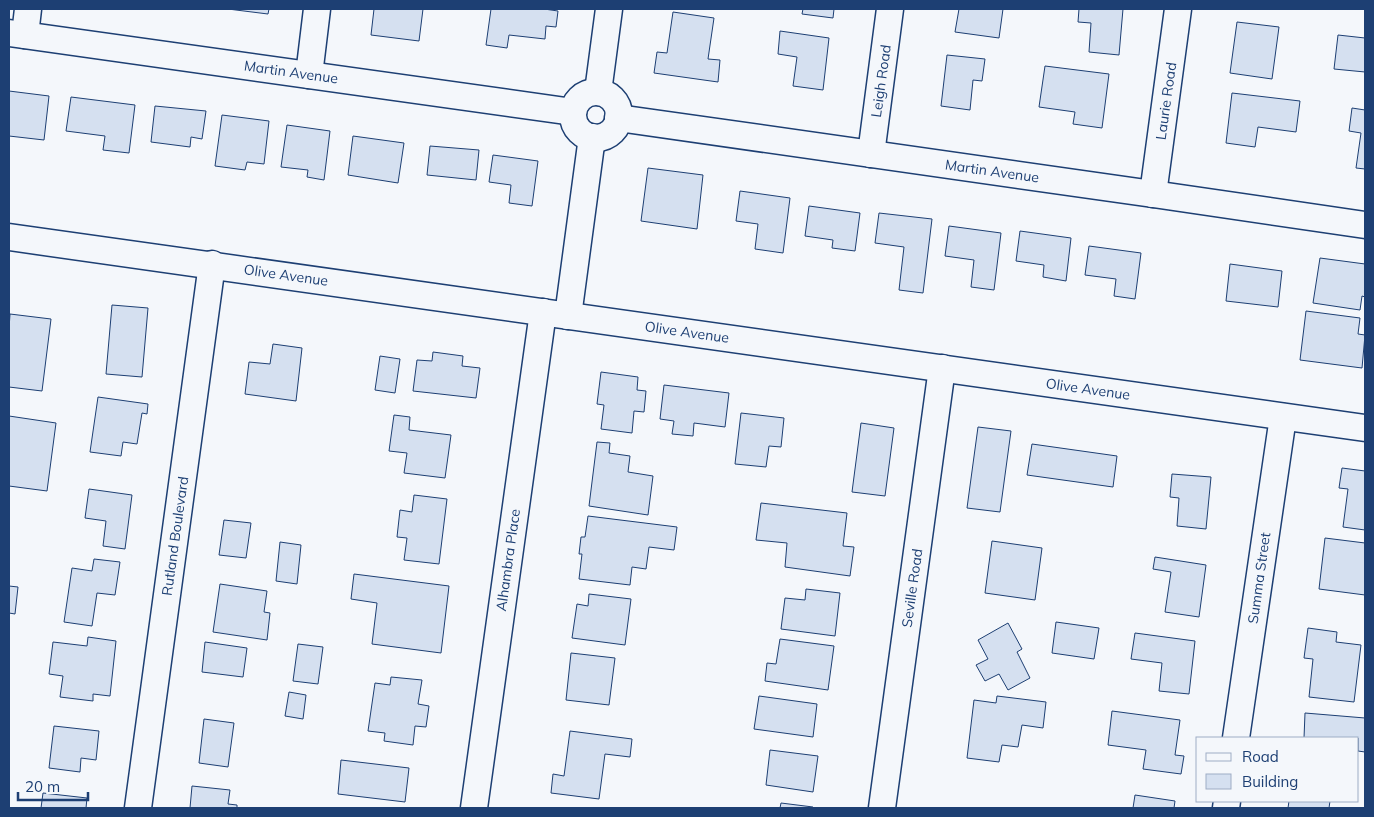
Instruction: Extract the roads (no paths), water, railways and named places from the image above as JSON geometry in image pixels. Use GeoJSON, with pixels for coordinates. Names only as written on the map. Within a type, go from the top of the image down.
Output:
{"type":"FeatureCollection","features":[{"type":"Feature","properties":{"kind":"street"},"geometry":{"type":"LineString","coordinates":[[17,34],[28,9]]}},
{"type":"Feature","properties":{"kind":"street"},"geometry":{"type":"LineString","coordinates":[[309,75],[317,9]]}},
{"type":"Feature","properties":{"kind":"street"},"geometry":{"type":"LineString","coordinates":[[598,92],[609,9]]}},
{"type":"Feature","properties":{"kind":"street","name":"Leigh Road"},"geometry":{"type":"LineString","coordinates":[[871,154],[890,9]]}},
{"type":"Feature","properties":{"kind":"street","name":"Laurie Road"},"geometry":{"type":"LineString","coordinates":[[1153,194],[1178,9]]}},
{"type":"Feature","properties":{"kind":"street","name":"Martin Avenue"},"geometry":{"type":"LineString","coordinates":[[17,34],[573,112]]}},
{"type":"Feature","properties":{"kind":"street"},"geometry":{"type":"LineString","coordinates":[[598,92],[610,96],[614,101],[618,118],[612,131],[606,135],[592,137],[585,135],[576,125],[573,112],[579,99],[584,95],[598,92]]}},
{"type":"Feature","properties":{"kind":"street","name":"Martin Avenue"},"geometry":{"type":"LineString","coordinates":[[618,118],[1365,225]]}},
{"type":"Feature","properties":{"kind":"street"},"geometry":{"type":"LineString","coordinates":[[568,316],[592,137]]}},
{"type":"Feature","properties":{"kind":"street","name":"Olive Avenue"},"geometry":{"type":"LineString","coordinates":[[9,236],[1365,428]]}},
{"type":"Feature","properties":{"kind":"street","name":"Rutland Boulevard"},"geometry":{"type":"LineString","coordinates":[[138,808],[212,264]]}},
{"type":"Feature","properties":{"kind":"street","name":"Alhambra Place"},"geometry":{"type":"LineString","coordinates":[[474,808],[543,312]]}},
{"type":"Feature","properties":{"kind":"street","name":"Seville Road"},"geometry":{"type":"LineString","coordinates":[[882,808],[942,368]]}},
{"type":"Feature","properties":{"kind":"street","name":"Summa Street"},"geometry":{"type":"LineString","coordinates":[[1236,737],[1283,417]]}}]}
